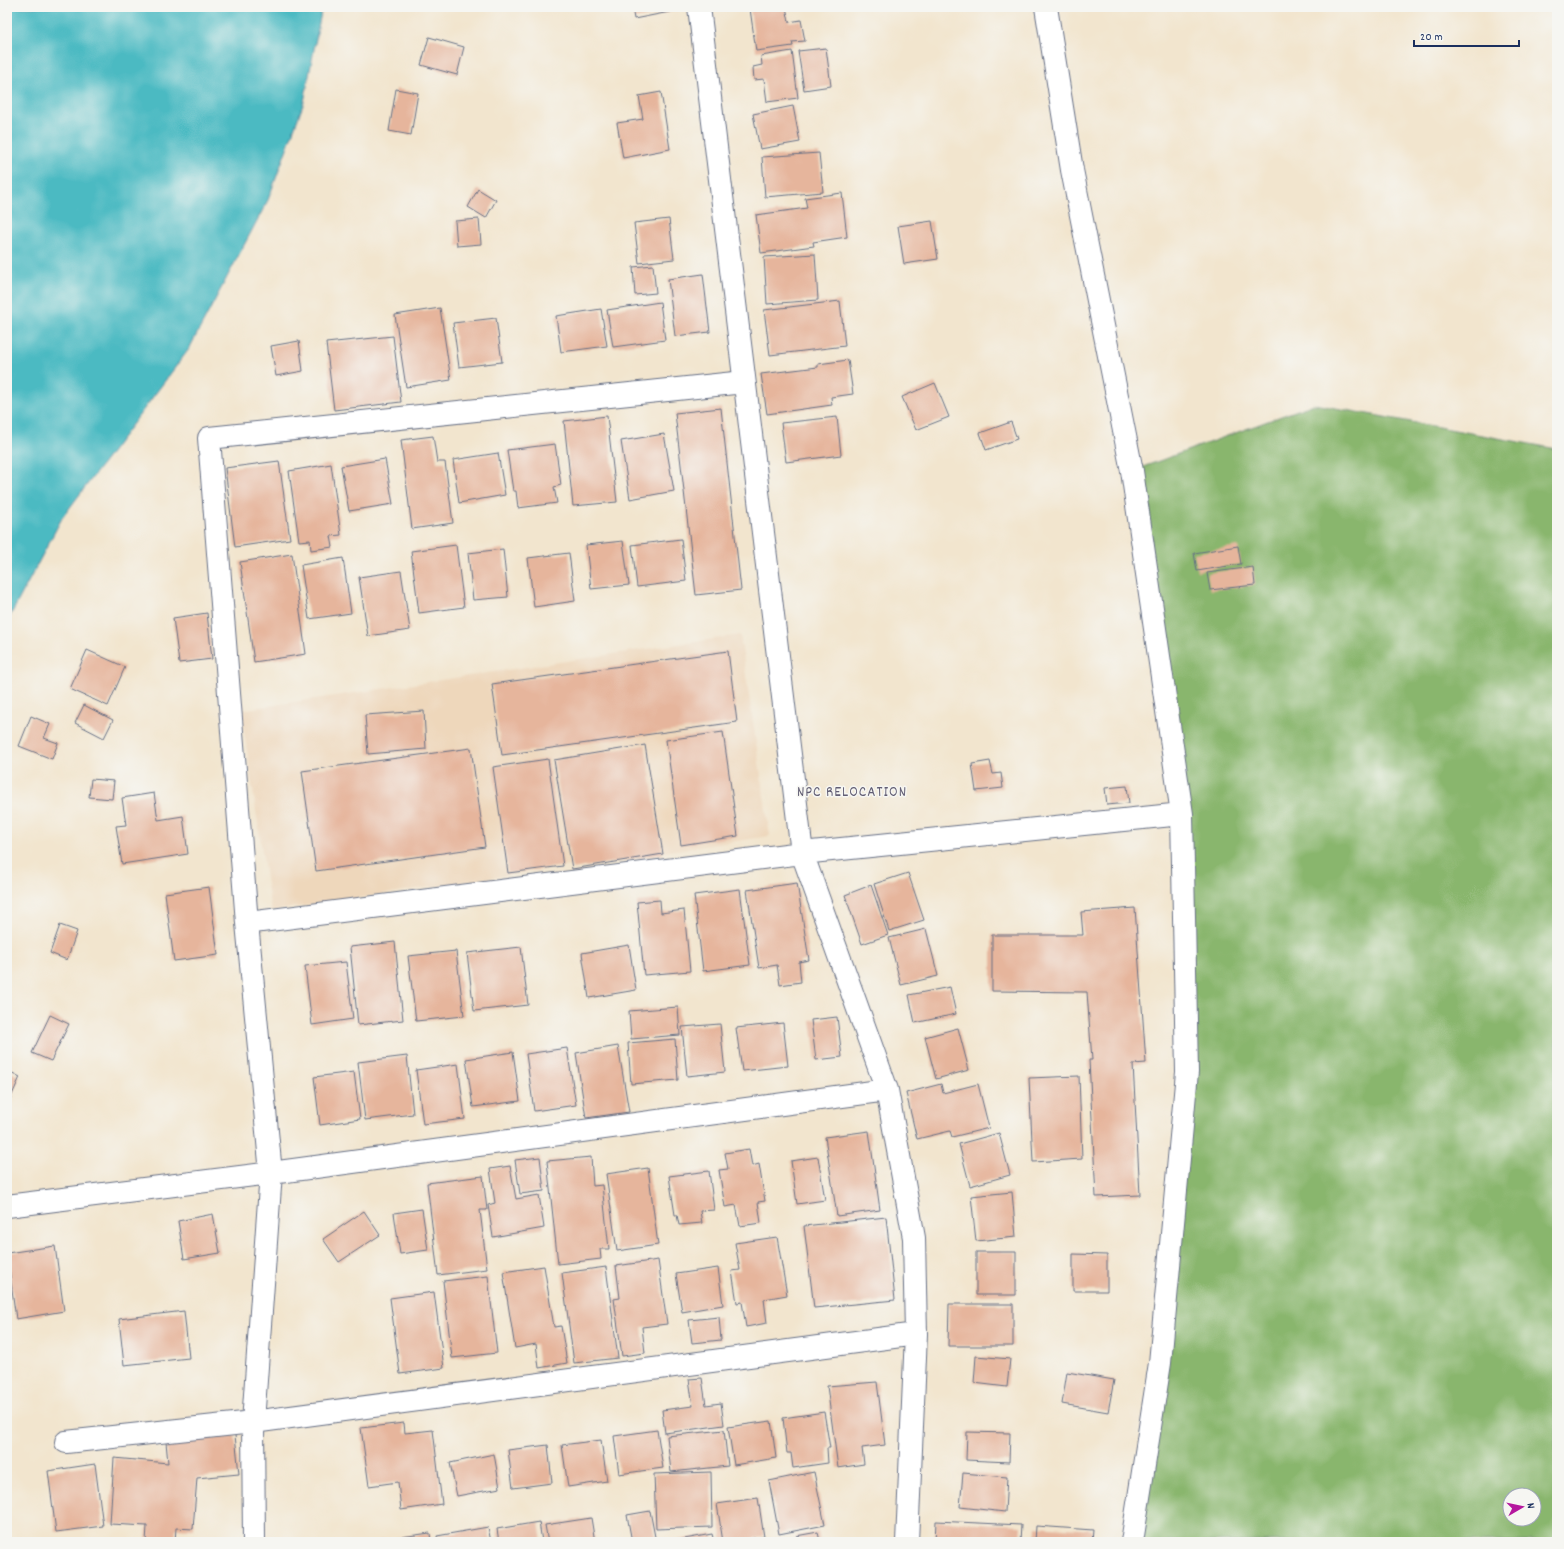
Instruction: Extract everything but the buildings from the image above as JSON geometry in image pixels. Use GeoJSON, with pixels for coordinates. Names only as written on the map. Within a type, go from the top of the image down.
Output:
{"type":"FeatureCollection","features":[{"type":"Feature","properties":{"kind":"street"},"geometry":{"type":"LineString","coordinates":[[699,7],[802,853],[887,1090],[914,1238],[916,1334],[907,1542]]}},
{"type":"Feature","properties":{"kind":"street"},"geometry":{"type":"LineString","coordinates":[[1046,7],[1072,170],[1132,471],[1182,814],[1187,1072],[1160,1363],[1132,1542]]}},
{"type":"Feature","properties":{"kind":"street"},"geometry":{"type":"LineString","coordinates":[[254,1542],[253,1422],[271,1173],[247,923],[209,438],[744,382]]}},
{"type":"Feature","properties":{"kind":"street"},"geometry":{"type":"LineString","coordinates":[[247,923],[802,853],[1182,814]]}},
{"type":"Feature","properties":{"kind":"street"},"geometry":{"type":"LineString","coordinates":[[7,1206],[271,1173],[887,1090]]}},
{"type":"Feature","properties":{"kind":"street"},"geometry":{"type":"LineString","coordinates":[[66,1442],[253,1422],[916,1334]]}},
{"type":"Feature","properties":{"kind":"shaded area"},"geometry":{"type":"Polygon","coordinates":[[[740,635],[770,836],[271,911],[241,710],[740,635]]]}},
{"type":"Feature","properties":{"kind":"green space"},"geometry":{"type":"Polygon","coordinates":[[[1314,404],[1557,449],[1557,1542],[1132,1542],[1187,1072],[1182,814],[1132,471],[1314,404]]]}},
{"type":"Feature","properties":{"kind":"water"},"geometry":{"type":"Polygon","coordinates":[[[7,7],[322,7],[304,102],[268,200],[189,349],[62,518],[7,622],[7,7]]]}},
{"type":"Feature","properties":{"kind":"district","name":"NPC RELOCATION"},"geometry":{"type":"Point","coordinates":[852,791]}}]}
